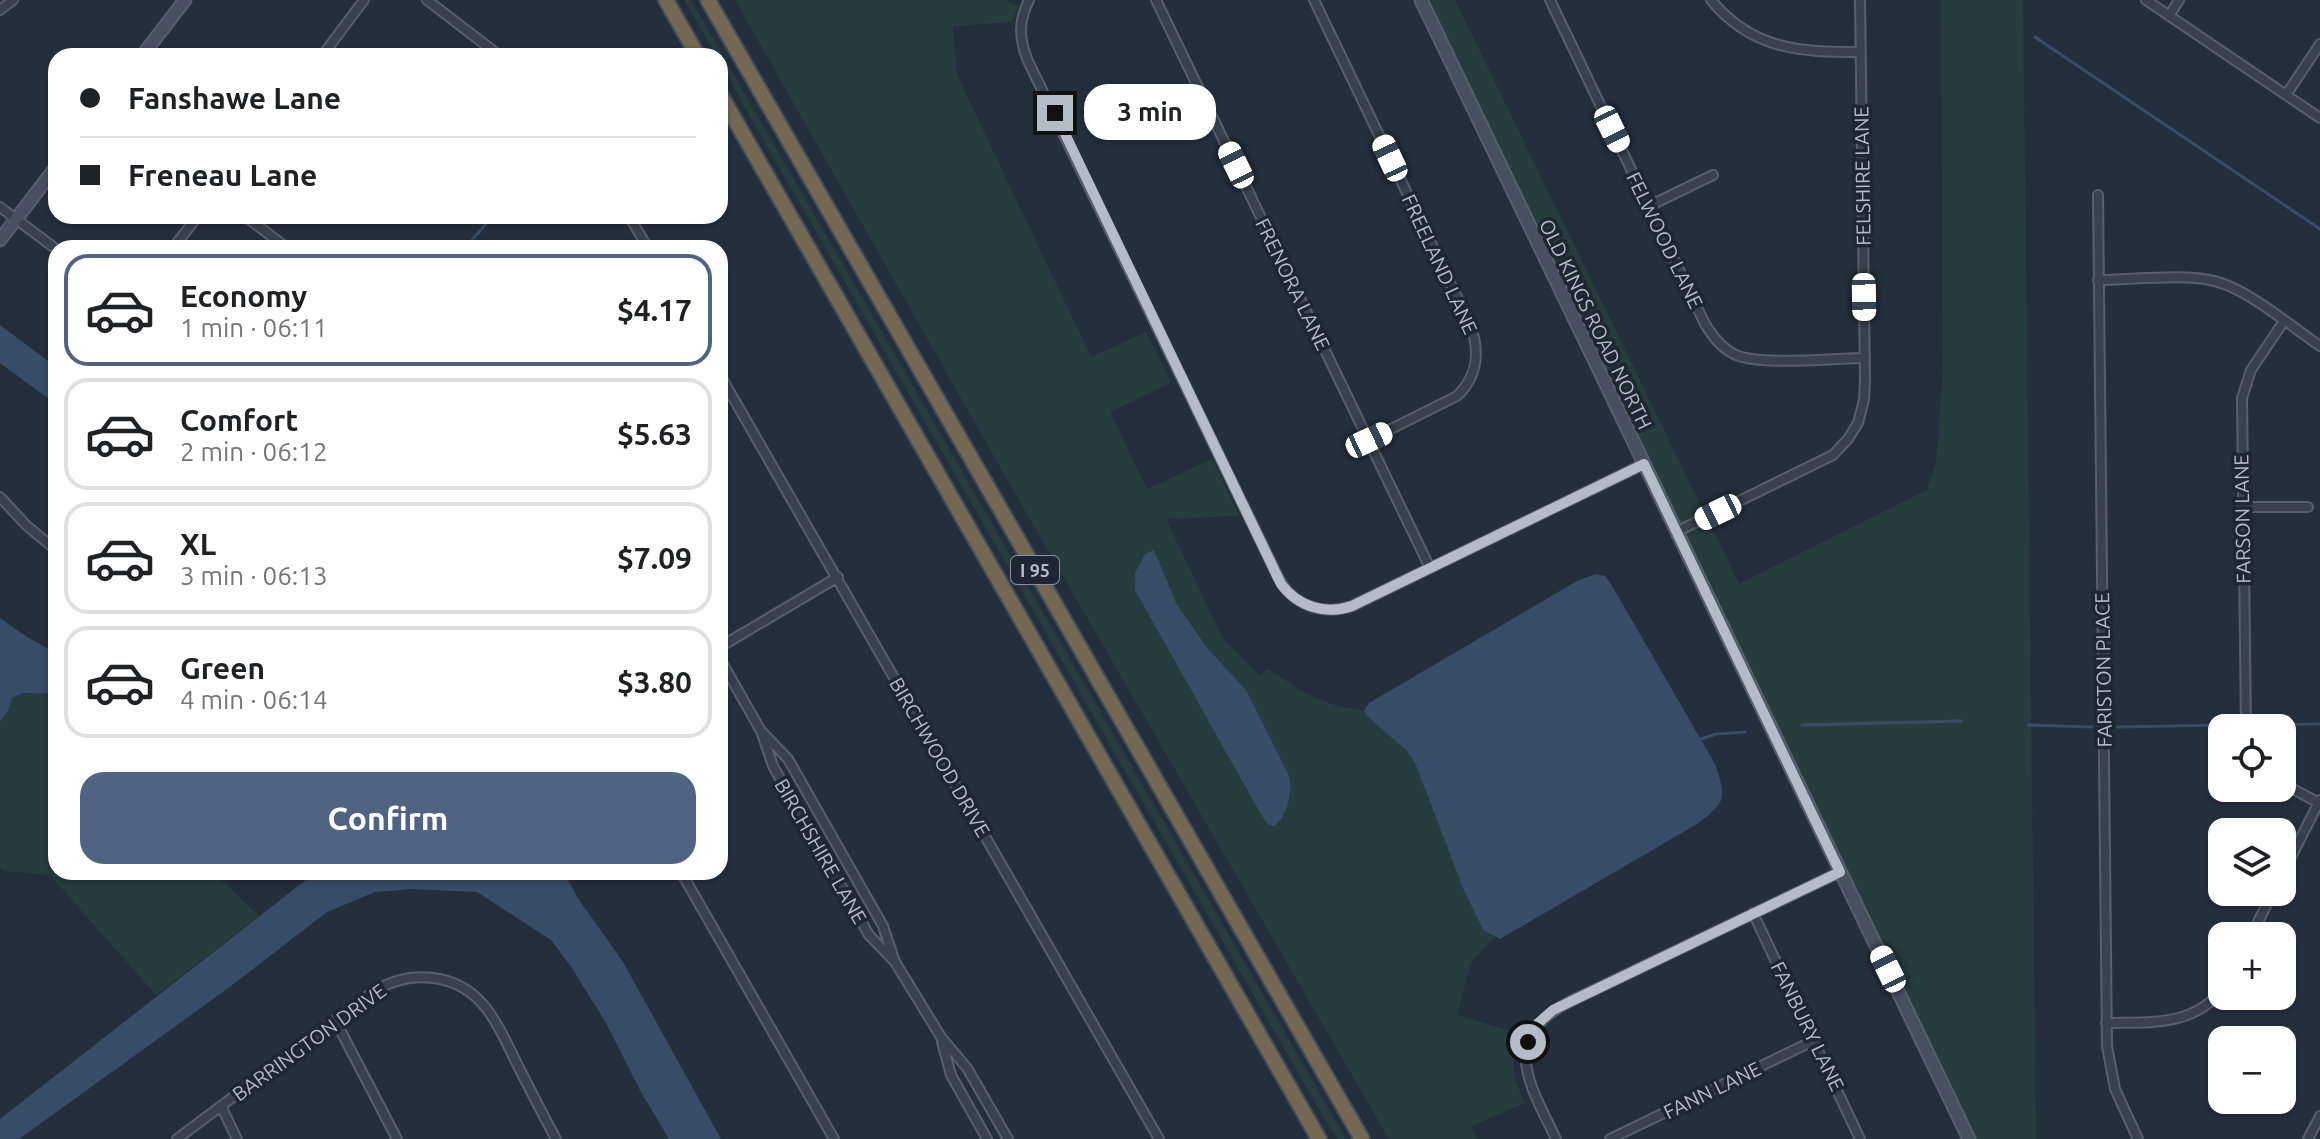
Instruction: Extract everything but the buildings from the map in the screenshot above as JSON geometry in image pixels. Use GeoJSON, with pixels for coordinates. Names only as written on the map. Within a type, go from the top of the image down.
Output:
{"type":"FeatureCollection","features":[{"type":"Feature","properties":{"kind":"highway"},"geometry":{"type":"LineString","coordinates":[[666,0],[693,48]]}},
{"type":"Feature","properties":{"kind":"highway","name":"I 95"},"geometry":{"type":"LineString","coordinates":[[708,0],[1362,1139]]}},
{"type":"Feature","properties":{"kind":"highway","name":"I 95"},"geometry":{"type":"LineString","coordinates":[[728,108],[1319,1139]]}},
{"type":"Feature","properties":{"kind":"street"},"geometry":{"type":"LineString","coordinates":[[0,10],[13,0]]}},
{"type":"Feature","properties":{"kind":"street"},"geometry":{"type":"LineString","coordinates":[[148,48],[185,0]]}},
{"type":"Feature","properties":{"kind":"street"},"geometry":{"type":"LineString","coordinates":[[328,48],[364,0]]}},
{"type":"Feature","properties":{"kind":"street"},"geometry":{"type":"LineString","coordinates":[[427,0],[490,48]]}},
{"type":"Feature","properties":{"kind":"street"},"geometry":{"type":"LineString","coordinates":[[1029,0],[1020,29],[1028,61],[1281,584],[1290,595],[1306,604],[1336,609],[1360,602],[1644,464]]}},
{"type":"Feature","properties":{"kind":"street","name":"FRENORA LANE"},"geometry":{"type":"LineString","coordinates":[[1156,0],[1430,568]]}},
{"type":"Feature","properties":{"kind":"street","name":"FREELAND LANE"},"geometry":{"type":"LineString","coordinates":[[1314,0],[1469,322],[1476,348],[1470,379],[1457,396],[1369,440]]}},
{"type":"Feature","properties":{"kind":"street","name":"OLD KINGS ROAD NORTH"},"geometry":{"type":"LineString","coordinates":[[1421,0],[1969,1139]]}},
{"type":"Feature","properties":{"kind":"street","name":"FELWOOD LANE"},"geometry":{"type":"LineString","coordinates":[[1550,0],[1705,324],[1726,349],[1752,359],[1865,358]]}},
{"type":"Feature","properties":{"kind":"street"},"geometry":{"type":"LineString","coordinates":[[1711,0],[1742,29],[1774,45],[1809,52],[1860,52]]}},
{"type":"Feature","properties":{"kind":"street","name":"FELSHIRE LANE"},"geometry":{"type":"LineString","coordinates":[[1676,532],[1821,463],[1838,451],[1856,428],[1862,410],[1865,358],[1860,0]]}},
{"type":"Feature","properties":{"kind":"street"},"geometry":{"type":"LineString","coordinates":[[2146,0],[2320,118]]}},
{"type":"Feature","properties":{"kind":"street"},"geometry":{"type":"LineString","coordinates":[[2169,16],[2179,0]]}},
{"type":"Feature","properties":{"kind":"street"},"geometry":{"type":"LineString","coordinates":[[2286,95],[2320,44]]}},
{"type":"Feature","properties":{"kind":"street"},"geometry":{"type":"LineString","coordinates":[[1649,206],[1713,175]]}},
{"type":"Feature","properties":{"kind":"street"},"geometry":{"type":"LineString","coordinates":[[0,240],[48,177]]}},
{"type":"Feature","properties":{"kind":"street","name":"FARISTON PLACE"},"geometry":{"type":"LineString","coordinates":[[2098,195],[2106,1023],[2115,1089],[2138,1139]]}},
{"type":"Feature","properties":{"kind":"street"},"geometry":{"type":"LineString","coordinates":[[0,207],[48,243]]}},
{"type":"Feature","properties":{"kind":"street"},"geometry":{"type":"LineString","coordinates":[[179,240],[192,224]]}},
{"type":"Feature","properties":{"kind":"street"},"geometry":{"type":"LineString","coordinates":[[256,224],[276,240]]}},
{"type":"Feature","properties":{"kind":"street"},"geometry":{"type":"LineString","coordinates":[[2098,280],[2210,280],[2235,289],[2320,346]]}},
{"type":"Feature","properties":{"kind":"street","name":"FARSON LANE"},"geometry":{"type":"LineString","coordinates":[[2246,714],[2241,413],[2251,370],[2284,321]]}},
{"type":"Feature","properties":{"kind":"street","name":"BIRCHWOOD DRIVE"},"geometry":{"type":"LineString","coordinates":[[728,389],[1159,1139]]}},
{"type":"Feature","properties":{"kind":"street"},"geometry":{"type":"LineString","coordinates":[[0,497],[20,520],[48,543]]}},
{"type":"Feature","properties":{"kind":"street"},"geometry":{"type":"LineString","coordinates":[[2242,507],[2308,507]]}},
{"type":"Feature","properties":{"kind":"street"},"geometry":{"type":"LineString","coordinates":[[728,642],[838,577]]}},
{"type":"Feature","properties":{"kind":"street","name":"BIRCHSHIRE LANE"},"geometry":{"type":"LineString","coordinates":[[728,673],[761,731],[773,766],[869,935],[895,962],[941,1037],[967,1068],[1008,1139]]}},
{"type":"Feature","properties":{"kind":"street","name":"BIRCHSHIRE LANE"},"geometry":{"type":"LineString","coordinates":[[761,731],[788,759],[883,926],[895,962]]}},
{"type":"Feature","properties":{"kind":"street"},"geometry":{"type":"LineString","coordinates":[[2296,790],[2319,802],[2296,847]]}},
{"type":"Feature","properties":{"kind":"street"},"geometry":{"type":"LineString","coordinates":[[1556,1139],[1526,1070],[1526,1049],[1536,1025],[1553,1010],[1840,872]]}},
{"type":"Feature","properties":{"kind":"street"},"geometry":{"type":"LineString","coordinates":[[686,880],[834,1139]]}},
{"type":"Feature","properties":{"kind":"street","name":"FANBURY LANE"},"geometry":{"type":"LineString","coordinates":[[1753,913],[1860,1139]]}},
{"type":"Feature","properties":{"kind":"street","name":"BARRINGTON DRIVE"},"geometry":{"type":"LineString","coordinates":[[177,1139],[378,988],[403,978],[437,978],[460,987],[480,1001],[492,1016],[556,1139]]}},
{"type":"Feature","properties":{"kind":"street"},"geometry":{"type":"LineString","coordinates":[[2106,1023],[2176,1021],[2208,1003]]}},
{"type":"Feature","properties":{"kind":"street"},"geometry":{"type":"LineString","coordinates":[[335,1020],[397,1139]]}},
{"type":"Feature","properties":{"kind":"street","name":"BIRCHSHIRE LANE"},"geometry":{"type":"LineString","coordinates":[[941,1037],[951,1075],[987,1139]]}},
{"type":"Feature","properties":{"kind":"street","name":"FANN LANE"},"geometry":{"type":"LineString","coordinates":[[1610,1139],[1815,1040]]}},
{"type":"Feature","properties":{"kind":"street"},"geometry":{"type":"LineString","coordinates":[[221,1106],[237,1139]]}},
{"type":"Feature","properties":{"kind":"street"},"geometry":{"type":"LineString","coordinates":[[2308,1139],[2320,1116]]}},
{"type":"Feature","properties":{"kind":"green space"},"geometry":{"type":"Polygon","coordinates":[[[684,0],[691,0],[719,48],[711,48],[684,0]]]}},
{"type":"Feature","properties":{"kind":"green space"},"geometry":{"type":"Polygon","coordinates":[[[735,0],[1006,0],[1018,7],[1012,22],[953,26],[957,75],[1091,357],[1146,332],[1171,383],[1110,412],[1147,489],[1212,459],[1239,516],[1166,519],[1222,637],[1259,676],[1268,669],[1303,692],[1337,706],[1364,711],[1406,750],[1415,763],[1463,888],[1483,930],[1495,936],[1471,963],[1457,1015],[1519,1033],[1513,1069],[1525,1103],[1471,1126],[1477,1139],[1389,1139],[1012,488],[735,0]]]}},
{"type":"Feature","properties":{"kind":"green space"},"geometry":{"type":"Polygon","coordinates":[[[1427,0],[1455,0],[1739,584],[1927,490],[1936,462],[1943,370],[1941,0],[2023,0],[2036,1139],[1976,1139],[1427,0]]]}},
{"type":"Feature","properties":{"kind":"green space"},"geometry":{"type":"Polygon","coordinates":[[[728,64],[1346,1139],[1338,1139],[1325,1120],[728,77],[728,64]]]}},
{"type":"Feature","properties":{"kind":"green space"},"geometry":{"type":"Polygon","coordinates":[[[23,693],[48,694],[48,875],[3,871],[0,867],[0,722],[9,710],[12,698],[23,693]]]}},
{"type":"Feature","properties":{"kind":"green space"},"geometry":{"type":"Polygon","coordinates":[[[54,880],[221,880],[259,916],[156,995],[54,880]]]}},
{"type":"Feature","properties":{"kind":"water"},"geometry":{"type":"Polygon","coordinates":[[[0,325],[48,361],[48,398],[0,363],[0,325]]]}},
{"type":"Feature","properties":{"kind":"water"},"geometry":{"type":"Polygon","coordinates":[[[1154,550],[1177,605],[1208,649],[1246,690],[1289,776],[1288,803],[1275,826],[1269,825],[1263,818],[1135,590],[1135,573],[1145,554],[1154,550]]]}},
{"type":"Feature","properties":{"kind":"water"},"geometry":{"type":"Polygon","coordinates":[[[1596,574],[1605,576],[1611,584],[1715,764],[1721,799],[1719,805],[1697,824],[1500,939],[1483,930],[1463,888],[1415,763],[1406,750],[1364,711],[1369,703],[1577,581],[1596,574]]]}},
{"type":"Feature","properties":{"kind":"water"},"geometry":{"type":"Polygon","coordinates":[[[0,618],[48,649],[48,694],[23,693],[12,698],[9,710],[0,722],[0,618]]]}},
{"type":"Feature","properties":{"kind":"water"},"geometry":{"type":"Polygon","coordinates":[[[306,880],[568,880],[623,962],[721,1139],[669,1139],[606,1023],[551,940],[477,892],[412,889],[375,892],[327,912],[227,989],[19,1139],[0,1139],[0,1119],[306,880]]]}},
{"type":"Feature","properties":{"kind":"waterway"},"geometry":{"type":"LineString","coordinates":[[2035,37],[2320,229]]}},
{"type":"Feature","properties":{"kind":"waterway"},"geometry":{"type":"LineString","coordinates":[[472,240],[486,224]]}},
{"type":"Feature","properties":{"kind":"waterway"},"geometry":{"type":"LineString","coordinates":[[1802,725],[1961,721]]}},
{"type":"Feature","properties":{"kind":"waterway"},"geometry":{"type":"LineString","coordinates":[[2296,724],[2320,724]]}},
{"type":"Feature","properties":{"kind":"waterway"},"geometry":{"type":"LineString","coordinates":[[2028,725],[2092,727]]}},
{"type":"Feature","properties":{"kind":"waterway"},"geometry":{"type":"LineString","coordinates":[[2117,727],[2208,725]]}},
{"type":"Feature","properties":{"kind":"waterway"},"geometry":{"type":"LineString","coordinates":[[1701,739],[1716,734],[1745,732]]}},
{"type":"Feature","properties":{"kind":"route"},"geometry":{"type":"LineString","coordinates":[[1055,113],[1281,584],[1301,602],[1326,609],[1352,606],[1644,464],[1840,872],[1553,1010],[1536,1025],[1528,1042]]}}]}
